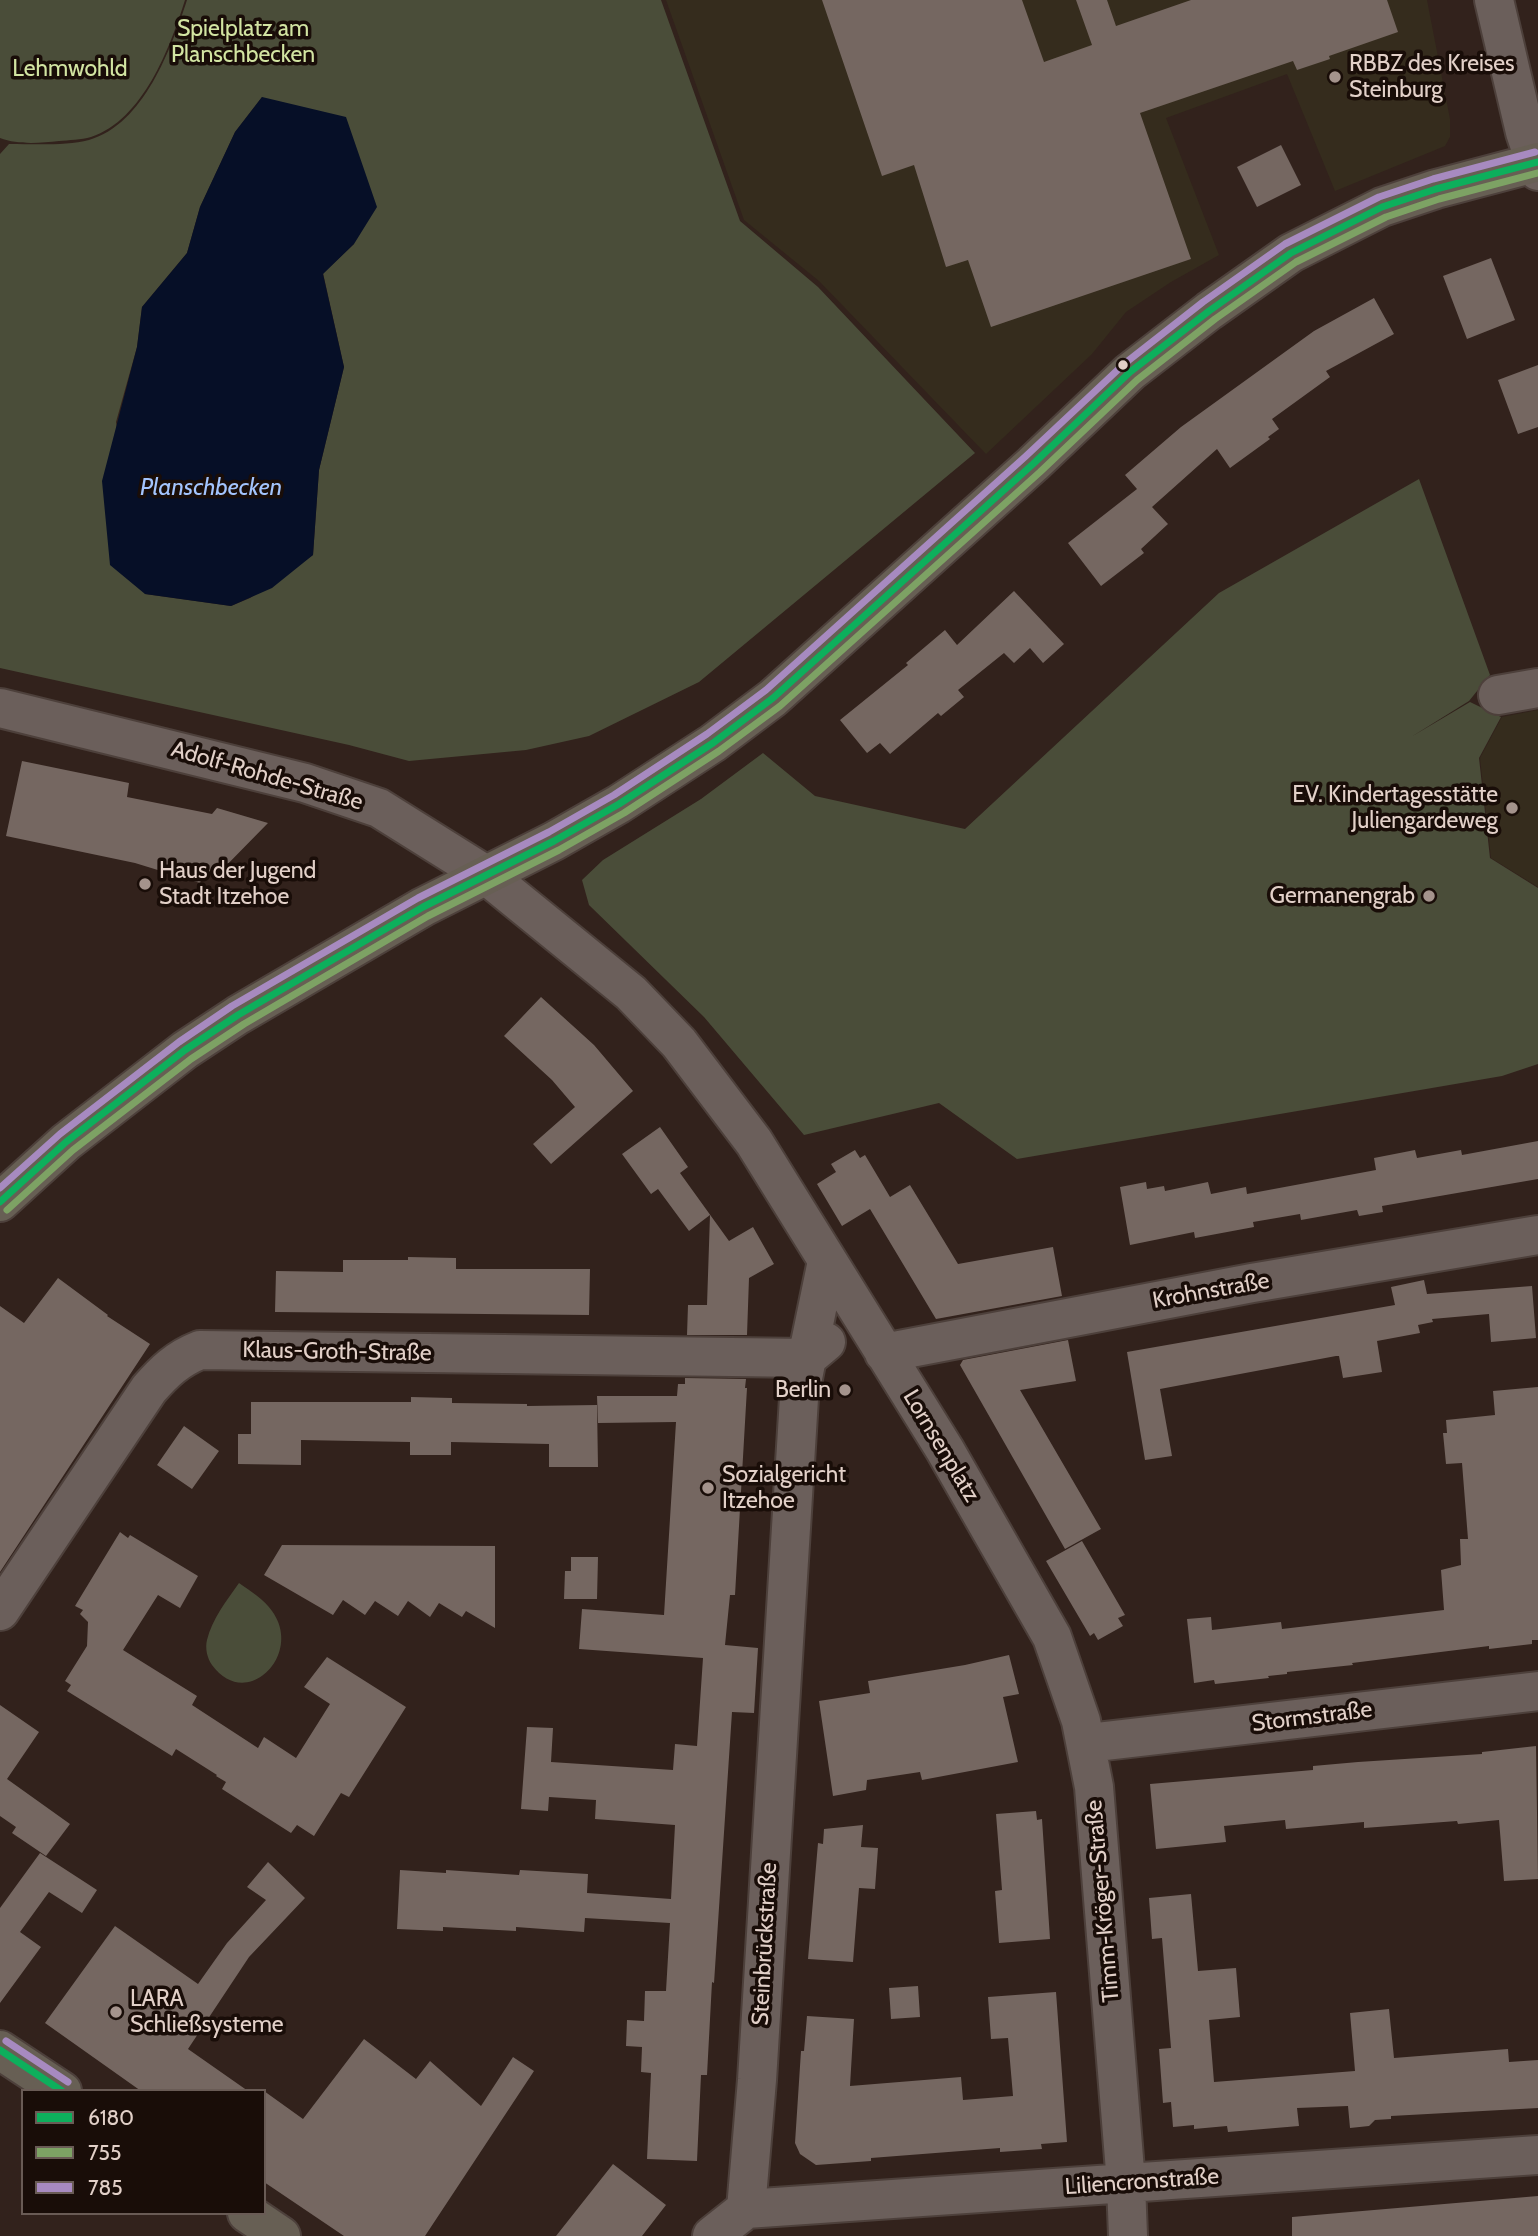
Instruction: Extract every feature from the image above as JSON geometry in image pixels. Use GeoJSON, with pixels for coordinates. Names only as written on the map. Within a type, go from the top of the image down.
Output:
{"type":"FeatureCollection","features":[{"type":"Feature","properties":{"kind":"main road"},"geometry":{"type":"LineString","coordinates":[[0,1202],[66,1142],[195,1043],[238,1015],[412,914],[554,841],[619,804],[704,749],[773,698],[1033,464],[1130,372],[1291,253],[1382,207],[1436,189],[1537,165]]}},
{"type":"Feature","properties":{"kind":"main road"},"geometry":{"type":"LineString","coordinates":[[0,2050],[59,2089]]}},
{"type":"Feature","properties":{"kind":"main road"},"geometry":{"type":"LineString","coordinates":[[250,2215],[281,2236]]}},
{"type":"Feature","properties":{"kind":"street"},"geometry":{"type":"LineString","coordinates":[[1494,0],[1525,132],[1537,165]]}},
{"type":"Feature","properties":{"kind":"street"},"geometry":{"type":"LineString","coordinates":[[1498,695],[1538,688]]}},
{"type":"Feature","properties":{"kind":"street","name":"Adolf-Rohde-Straße"},"geometry":{"type":"LineString","coordinates":[[0,708],[279,776],[352,797],[379,808],[486,875],[631,993],[679,1043],[735,1115],[792,1205]]}},
{"type":"Feature","properties":{"kind":"street","name":"Lornsenplatz"},"geometry":{"type":"LineString","coordinates":[[792,1205],[945,1450],[1020,1580]]}},
{"type":"Feature","properties":{"kind":"street","name":"Krohnstraße"},"geometry":{"type":"LineString","coordinates":[[884,1353],[1252,1283],[1538,1235]]}},
{"type":"Feature","properties":{"kind":"street"},"geometry":{"type":"LineString","coordinates":[[807,1358],[827,1261]]}},
{"type":"Feature","properties":{"kind":"street"},"geometry":{"type":"LineString","coordinates":[[807,1358],[860,1314]]}},
{"type":"Feature","properties":{"kind":"street","name":"Klaus-Groth-Straße"},"geometry":{"type":"LineString","coordinates":[[0,1611],[149,1389],[171,1365],[200,1350],[807,1358]]}},
{"type":"Feature","properties":{"kind":"street","name":"Steinbrückstraße"},"geometry":{"type":"LineString","coordinates":[[746,2209],[757,2080],[799,1398],[807,1358]]}},
{"type":"Feature","properties":{"kind":"street","name":"Timm-Kröger-Straße"},"geometry":{"type":"LineString","coordinates":[[1020,1580],[1042,1617],[1061,1660],[1087,1743],[1095,1801],[1128,2236]]}},
{"type":"Feature","properties":{"kind":"street","name":"Stormstraße"},"geometry":{"type":"LineString","coordinates":[[1087,1743],[1538,1692]]}},
{"type":"Feature","properties":{"kind":"street","name":"Liliencronstraße"},"geometry":{"type":"LineString","coordinates":[[746,2209],[1538,2155]]}},
{"type":"Feature","properties":{"kind":"street"},"geometry":{"type":"LineString","coordinates":[[712,2236],[746,2209]]}},
{"type":"Feature","properties":{"kind":"shaded area"},"geometry":{"type":"Polygon","coordinates":[[[666,0],[1427,0],[1450,119],[1450,137],[1445,146],[1335,191],[1287,74],[1166,118],[1219,255],[1126,312],[1092,354],[986,454],[819,281],[744,220],[666,0]]]}},
{"type":"Feature","properties":{"kind":"shaded area","name":"EV. Kindertagesstätte Juliengardeweg"},"geometry":{"type":"Polygon","coordinates":[[[1538,710],[1538,887],[1491,858],[1480,758],[1502,717],[1538,710]]]}},
{"type":"Feature","properties":{"kind":"green space","name":"Lehmwohld"},"geometry":{"type":"Polygon","coordinates":[[[0,0],[185,0],[152,80],[126,115],[91,137],[29,143],[0,138],[0,0]]]}},
{"type":"Feature","properties":{"kind":"green space","name":"Spielplatz am Planschbecken"},"geometry":{"type":"Polygon","coordinates":[[[187,0],[661,0],[740,221],[818,287],[975,453],[699,682],[589,736],[526,750],[409,761],[349,745],[0,668],[0,154],[9,144],[89,140],[108,131],[125,118],[153,82],[173,40],[187,0]],[[262,97],[235,132],[200,207],[187,253],[142,307],[137,347],[116,422],[145,594],[231,606],[250,598],[313,555],[319,470],[344,367],[323,273],[354,244],[262,97]]]}},
{"type":"Feature","properties":{"kind":"green space"},"geometry":{"type":"Polygon","coordinates":[[[1419,479],[1490,675],[1469,701],[1411,737],[1470,702],[1501,717],[1479,758],[1490,858],[1538,888],[1538,1064],[1502,1076],[1017,1159],[939,1103],[804,1135],[704,1017],[589,905],[582,880],[603,860],[701,799],[763,753],[815,796],[965,829],[1219,593],[1419,479]]]}},
{"type":"Feature","properties":{"kind":"green space"},"geometry":{"type":"Polygon","coordinates":[[[239,1583],[272,1611],[280,1628],[281,1645],[276,1660],[267,1672],[254,1680],[240,1683],[226,1678],[212,1665],[206,1646],[216,1617],[239,1583]]]}},
{"type":"Feature","properties":{"kind":"water","name":"Planschbecken"},"geometry":{"type":"Polygon","coordinates":[[[262,97],[346,117],[377,207],[354,244],[323,274],[344,367],[319,470],[313,555],[272,588],[231,606],[145,594],[110,565],[102,481],[137,347],[142,307],[187,253],[200,207],[235,132],[262,97]]]}},
{"type":"Feature","properties":{"kind":"building"},"geometry":{"type":"Polygon","coordinates":[[[822,0],[1022,0],[1044,62],[1092,45],[1076,0],[1107,0],[1116,26],[1191,0],[1387,0],[1398,32],[1297,70],[1293,61],[1140,113],[1191,259],[991,327],[968,260],[946,267],[914,165],[882,176],[822,0]]]}},
{"type":"Feature","properties":{"kind":"building"},"geometry":{"type":"Polygon","coordinates":[[[1281,145],[1301,185],[1257,207],[1237,167],[1281,145]]]}},
{"type":"Feature","properties":{"kind":"building"},"geometry":{"type":"Polygon","coordinates":[[[1491,258],[1515,320],[1467,339],[1443,276],[1491,258]]]}},
{"type":"Feature","properties":{"kind":"building"},"geometry":{"type":"Polygon","coordinates":[[[1374,298],[1394,334],[1326,371],[1330,377],[1272,419],[1279,429],[1268,437],[1270,439],[1230,468],[1217,449],[1152,507],[1168,524],[1141,549],[1144,553],[1101,586],[1068,543],[1137,489],[1125,475],[1181,427],[1314,331],[1374,298]]]}},
{"type":"Feature","properties":{"kind":"building"},"geometry":{"type":"Polygon","coordinates":[[[1538,365],[1538,427],[1518,434],[1498,380],[1538,365]]]}},
{"type":"Feature","properties":{"kind":"building"},"geometry":{"type":"Polygon","coordinates":[[[1014,591],[1064,644],[1043,663],[1030,648],[1014,663],[1004,653],[958,690],[964,697],[941,716],[938,713],[890,754],[880,743],[867,753],[840,720],[908,665],[906,663],[945,630],[957,645],[1014,591]]]}},
{"type":"Feature","properties":{"kind":"building"},"geometry":{"type":"Polygon","coordinates":[[[22,761],[129,783],[127,797],[212,814],[217,808],[268,823],[216,876],[206,870],[200,883],[135,863],[6,836],[22,761]]]}},
{"type":"Feature","properties":{"kind":"building"},"geometry":{"type":"Polygon","coordinates":[[[541,997],[594,1045],[633,1091],[551,1164],[533,1144],[575,1107],[552,1080],[504,1036],[541,997]]]}},
{"type":"Feature","properties":{"kind":"building"},"geometry":{"type":"Polygon","coordinates":[[[660,1127],[688,1167],[680,1173],[729,1241],[753,1227],[774,1264],[749,1278],[747,1335],[687,1335],[688,1305],[707,1305],[710,1215],[689,1231],[658,1189],[651,1194],[622,1154],[660,1127]]]}},
{"type":"Feature","properties":{"kind":"building"},"geometry":{"type":"Polygon","coordinates":[[[1538,1141],[1538,1179],[1382,1206],[1383,1212],[1359,1216],[1357,1210],[1301,1220],[1300,1214],[1253,1222],[1254,1227],[1195,1238],[1194,1232],[1130,1245],[1120,1187],[1146,1182],[1147,1189],[1164,1186],[1165,1191],[1208,1182],[1211,1194],[1246,1187],[1247,1194],[1376,1170],[1374,1158],[1415,1150],[1417,1158],[1461,1150],[1462,1155],[1538,1141]]]}},
{"type":"Feature","properties":{"kind":"building"},"geometry":{"type":"Polygon","coordinates":[[[855,1150],[860,1158],[865,1155],[890,1197],[910,1185],[958,1264],[1053,1247],[1062,1296],[936,1319],[870,1209],[842,1226],[817,1184],[836,1172],[831,1164],[855,1150]]]}},
{"type":"Feature","properties":{"kind":"building"},"geometry":{"type":"Polygon","coordinates":[[[408,1257],[456,1258],[456,1269],[590,1269],[589,1315],[275,1312],[276,1271],[343,1272],[343,1260],[408,1260],[408,1257]]]}},
{"type":"Feature","properties":{"kind":"building"},"geometry":{"type":"Polygon","coordinates":[[[58,1278],[107,1316],[150,1344],[0,1572],[0,1306],[24,1323],[58,1278]]]}},
{"type":"Feature","properties":{"kind":"building"},"geometry":{"type":"Polygon","coordinates":[[[1424,1280],[1427,1294],[1532,1286],[1536,1338],[1491,1342],[1489,1314],[1432,1319],[1433,1322],[1418,1325],[1420,1333],[1377,1341],[1382,1372],[1343,1378],[1339,1356],[1336,1356],[1160,1389],[1172,1456],[1145,1460],[1127,1352],[1395,1305],[1391,1287],[1424,1280]]]}},
{"type":"Feature","properties":{"kind":"building"},"geometry":{"type":"Polygon","coordinates":[[[1068,1340],[1076,1381],[1020,1390],[1101,1529],[1065,1549],[960,1365],[963,1360],[1068,1340]]]}},
{"type":"Feature","properties":{"kind":"building"},"geometry":{"type":"Polygon","coordinates":[[[685,1378],[746,1379],[735,1595],[730,1595],[725,1645],[758,1648],[754,1713],[732,1712],[707,2075],[701,2075],[697,2161],[647,2159],[651,2073],[641,2072],[642,2047],[626,2046],[627,2020],[644,2021],[645,1991],[666,1991],[670,1923],[585,1918],[584,1932],[516,1927],[516,1931],[443,1927],[443,1931],[397,1929],[400,1870],[519,1875],[520,1870],[588,1874],[587,1893],[671,1899],[675,1825],[595,1819],[596,1800],[549,1797],[548,1811],[521,1809],[527,1727],[553,1728],[551,1762],[673,1770],[675,1744],[697,1746],[703,1658],[579,1649],[582,1609],[664,1615],[676,1422],[598,1423],[597,1396],[677,1396],[678,1384],[685,1384],[685,1378]]]}},
{"type":"Feature","properties":{"kind":"building"},"geometry":{"type":"Polygon","coordinates":[[[1538,1387],[1538,1640],[1532,1640],[1532,1644],[1489,1649],[1489,1646],[1287,1672],[1268,1676],[1269,1678],[1215,1684],[1214,1680],[1194,1683],[1187,1619],[1211,1617],[1212,1630],[1281,1622],[1282,1629],[1444,1610],[1441,1570],[1461,1565],[1460,1539],[1468,1539],[1462,1463],[1446,1464],[1443,1433],[1447,1433],[1446,1420],[1495,1415],[1493,1391],[1538,1387]]]}},
{"type":"Feature","properties":{"kind":"building"},"geometry":{"type":"Polygon","coordinates":[[[411,1397],[452,1398],[452,1403],[597,1405],[598,1467],[549,1467],[549,1444],[451,1442],[451,1455],[410,1455],[410,1442],[301,1440],[301,1465],[238,1464],[238,1434],[251,1434],[251,1402],[411,1402],[411,1397]]]}},
{"type":"Feature","properties":{"kind":"building"},"geometry":{"type":"Polygon","coordinates":[[[184,1426],[219,1451],[192,1489],[157,1465],[184,1426]]]}},
{"type":"Feature","properties":{"kind":"building"},"geometry":{"type":"Polygon","coordinates":[[[120,1532],[128,1538],[130,1535],[198,1576],[180,1608],[158,1595],[123,1650],[197,1696],[192,1705],[258,1748],[264,1737],[296,1758],[330,1704],[304,1687],[327,1657],[406,1707],[349,1797],[341,1793],[314,1836],[297,1825],[291,1833],[222,1789],[226,1782],[176,1749],[172,1756],[67,1691],[71,1685],[65,1681],[87,1646],[88,1622],[80,1614],[83,1610],[75,1606],[120,1532]]]}},
{"type":"Feature","properties":{"kind":"building"},"geometry":{"type":"Polygon","coordinates":[[[1082,1541],[1125,1615],[1118,1618],[1123,1626],[1098,1640],[1094,1633],[1090,1636],[1046,1561],[1082,1541]]]}},
{"type":"Feature","properties":{"kind":"building"},"geometry":{"type":"Polygon","coordinates":[[[282,1545],[495,1546],[495,1628],[466,1611],[462,1617],[439,1603],[430,1617],[408,1601],[398,1616],[375,1601],[365,1615],[343,1600],[333,1615],[264,1575],[282,1545]]]}},
{"type":"Feature","properties":{"kind":"building"},"geometry":{"type":"Polygon","coordinates":[[[571,1557],[598,1557],[597,1599],[564,1599],[565,1571],[571,1571],[571,1557]]]}},
{"type":"Feature","properties":{"kind":"building"},"geometry":{"type":"Polygon","coordinates":[[[1009,1655],[1019,1694],[1003,1697],[1018,1762],[922,1780],[920,1772],[867,1780],[866,1790],[833,1796],[819,1701],[870,1693],[868,1681],[1009,1655]]]}},
{"type":"Feature","properties":{"kind":"building"},"geometry":{"type":"Polygon","coordinates":[[[0,1705],[39,1732],[7,1779],[70,1824],[46,1856],[12,1833],[16,1827],[0,1816],[0,1705]]]}},
{"type":"Feature","properties":{"kind":"building"},"geometry":{"type":"Polygon","coordinates":[[[1536,1746],[1538,1879],[1504,1881],[1499,1820],[1364,1828],[1364,1822],[1286,1829],[1285,1820],[1224,1826],[1226,1842],[1156,1849],[1150,1784],[1313,1770],[1313,1766],[1482,1754],[1536,1746]]]}},
{"type":"Feature","properties":{"kind":"building"},"geometry":{"type":"Polygon","coordinates":[[[1036,1811],[1037,1820],[1042,1819],[1050,1939],[999,1943],[995,1891],[1002,1890],[996,1814],[1036,1811]]]}},
{"type":"Feature","properties":{"kind":"building"},"geometry":{"type":"Polygon","coordinates":[[[863,1825],[861,1847],[878,1848],[875,1889],[859,1888],[853,1962],[808,1959],[818,1843],[823,1844],[824,1829],[863,1825]]]}},
{"type":"Feature","properties":{"kind":"building"},"geometry":{"type":"Polygon","coordinates":[[[40,1853],[97,1890],[82,1913],[49,1892],[20,1932],[41,1947],[0,2003],[0,1908],[40,1853]]]}},
{"type":"Feature","properties":{"kind":"building"},"geometry":{"type":"Polygon","coordinates":[[[268,1862],[305,1898],[249,1957],[188,2049],[245,2089],[138,2089],[45,2023],[115,1926],[198,1984],[227,1943],[266,1900],[247,1887],[268,1862]]]}},
{"type":"Feature","properties":{"kind":"building"},"geometry":{"type":"Polygon","coordinates":[[[1191,1894],[1198,1971],[1236,1968],[1240,2017],[1209,2020],[1214,2082],[1355,2071],[1350,2013],[1389,2009],[1394,2058],[1508,2049],[1509,2062],[1538,2060],[1538,2108],[1391,2116],[1391,2119],[1375,2120],[1369,2126],[1350,2128],[1348,2106],[1297,2108],[1299,2126],[1228,2132],[1227,2126],[1194,2129],[1194,2125],[1173,2127],[1171,2102],[1163,2103],[1159,2049],[1171,2048],[1162,1938],[1152,1939],[1149,1898],[1191,1894]]]}},
{"type":"Feature","properties":{"kind":"building"},"geometry":{"type":"Polygon","coordinates":[[[918,1986],[920,2017],[891,2019],[889,1988],[918,1986]]]}},
{"type":"Feature","properties":{"kind":"building"},"geometry":{"type":"Polygon","coordinates":[[[1056,1992],[1067,2142],[1041,2144],[1042,2149],[1000,2152],[1000,2148],[816,2165],[800,2154],[795,2143],[801,2051],[804,2051],[807,2016],[854,2019],[850,2086],[961,2077],[963,2100],[1013,2096],[1008,2038],[991,2039],[988,1997],[1056,1992]]]}},
{"type":"Feature","properties":{"kind":"building"},"geometry":{"type":"Polygon","coordinates":[[[364,2039],[416,2079],[430,2061],[481,2106],[513,2057],[534,2071],[425,2236],[344,2236],[266,2183],[266,2092],[303,2119],[364,2039]]]}},
{"type":"Feature","properties":{"kind":"building"},"geometry":{"type":"Polygon","coordinates":[[[613,2164],[666,2205],[642,2236],[556,2236],[613,2164]]]}},
{"type":"Feature","properties":{"kind":"building"},"geometry":{"type":"Polygon","coordinates":[[[1538,2196],[1538,2236],[1292,2236],[1292,2217],[1538,2196]]]}},
{"type":"Feature","properties":{"kind":"transit line","name":"785"},"geometry":{"type":"LineString","coordinates":[[0,1188],[60,1134],[179,1042],[232,1006],[418,898],[549,832],[614,795],[707,734],[766,690],[1124,364],[1203,302],[1285,244],[1379,197],[1433,179],[1535,152]]}},
{"type":"Feature","properties":{"kind":"transit line","name":"6180"},"geometry":{"type":"LineString","coordinates":[[0,1202],[66,1142],[185,1050],[238,1015],[423,907],[554,841],[619,804],[713,743],[773,698],[1033,464],[1130,372],[1291,253],[1382,207],[1436,189],[1538,162]]}},
{"type":"Feature","properties":{"kind":"transit line","name":"755"},"geometry":{"type":"LineString","coordinates":[[7,1210],[73,1150],[191,1059],[244,1024],[428,916],[559,850],[624,813],[719,751],[780,706],[1040,472],[1137,380],[1215,319],[1296,262],[1386,217],[1439,199],[1538,173]]}},
{"type":"Feature","properties":{"kind":"transit line","name":"785"},"geometry":{"type":"LineString","coordinates":[[6,2041],[68,2082]]}},
{"type":"Feature","properties":{"kind":"transit line","name":"6180"},"geometry":{"type":"LineString","coordinates":[[0,2050],[59,2089]]}},
{"type":"Feature","properties":{"kind":"place","name":"RBBZ des Kreises Steinburg"},"geometry":{"type":"Point","coordinates":[1335,77]}},
{"type":"Feature","properties":{"kind":"place","name":"EV. Kindertagesstätte Juliengardeweg"},"geometry":{"type":"Point","coordinates":[1512,808]}},
{"type":"Feature","properties":{"kind":"place","name":"Haus der Jugend Stadt Itzehoe"},"geometry":{"type":"Point","coordinates":[145,884]}},
{"type":"Feature","properties":{"kind":"place","name":"Germanengrab"},"geometry":{"type":"Point","coordinates":[1429,896]}},
{"type":"Feature","properties":{"kind":"place","name":"Berlin"},"geometry":{"type":"Point","coordinates":[845,1390]}},
{"type":"Feature","properties":{"kind":"place","name":"Sozialgericht Itzehoe"},"geometry":{"type":"Point","coordinates":[708,1488]}},
{"type":"Feature","properties":{"kind":"place","name":"LARA Schließsysteme"},"geometry":{"type":"Point","coordinates":[116,2012]}}]}
